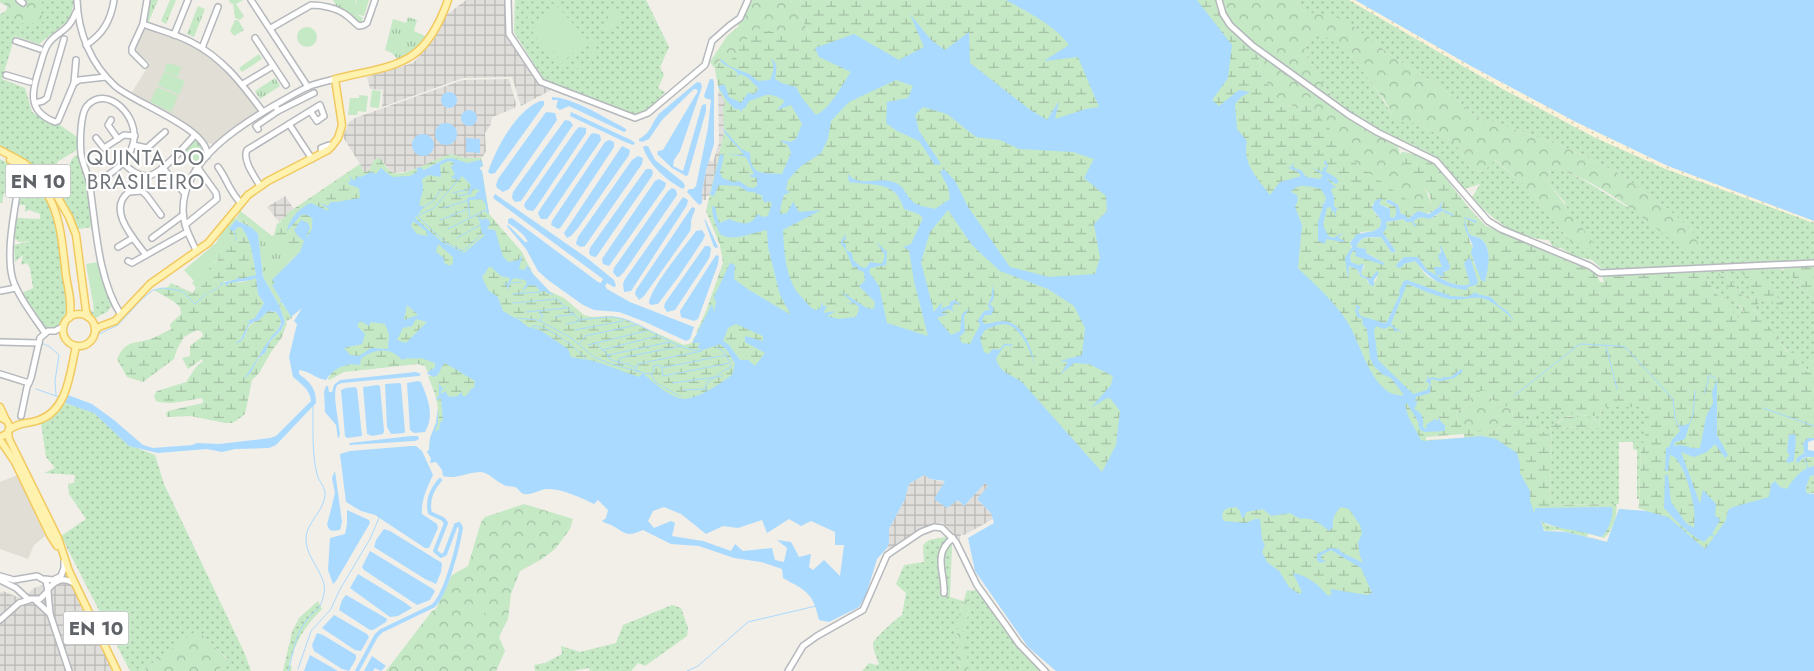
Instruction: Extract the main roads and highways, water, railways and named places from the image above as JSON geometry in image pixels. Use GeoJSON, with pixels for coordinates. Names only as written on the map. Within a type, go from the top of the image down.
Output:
{"type":"FeatureCollection","features":[{"type":"Feature","properties":{"kind":"main road"},"geometry":{"type":"LineString","coordinates":[[102,326],[78,314],[69,318],[64,326],[64,334],[68,342],[76,346],[87,344],[91,341],[95,331],[115,321],[150,284],[208,243],[241,203],[260,186],[312,159],[332,146],[340,133],[342,125],[335,78],[389,66],[415,54],[428,42],[448,0]]}},
{"type":"Feature","properties":{"kind":"main road","name":"EN 10"},"geometry":{"type":"LineString","coordinates":[[0,150],[27,165],[42,178],[54,191],[73,224],[86,311],[90,319]]}},
{"type":"Feature","properties":{"kind":"main road","name":"EN 10"},"geometry":{"type":"LineString","coordinates":[[0,155],[19,165],[38,181],[53,204],[60,222],[69,318]]}},
{"type":"Feature","properties":{"kind":"main road"},"geometry":{"type":"LineString","coordinates":[[90,319],[95,331]]}},
{"type":"Feature","properties":{"kind":"main road"},"geometry":{"type":"LineString","coordinates":[[0,408],[4,419],[44,418],[54,412],[65,392],[76,346]]}},
{"type":"Feature","properties":{"kind":"main road","name":"EN 10"},"geometry":{"type":"LineString","coordinates":[[4,419],[9,431],[9,439],[58,538],[75,584],[117,671]]}},
{"type":"Feature","properties":{"kind":"main road"},"geometry":{"type":"LineString","coordinates":[[9,431],[21,420]]}},
{"type":"Feature","properties":{"kind":"main road","name":"EN 10"},"geometry":{"type":"LineString","coordinates":[[9,431],[0,438],[15,462],[50,535],[65,558]]}},
{"type":"Feature","properties":{"kind":"water"},"geometry":{"type":"Polygon","coordinates":[[[1006,0],[1197,0],[1232,45],[1228,78],[1212,100],[1219,106],[1239,90],[1250,92],[1241,97],[1235,104],[1237,129],[1247,141],[1246,149],[1249,164],[1260,183],[1270,195],[1280,182],[1301,176],[1297,171],[1288,168],[1294,162],[1293,168],[1301,170],[1306,177],[1320,179],[1323,175],[1312,168],[1322,172],[1324,166],[1325,168],[1327,165],[1324,164],[1325,159],[1328,165],[1325,171],[1339,182],[1336,184],[1326,178],[1336,188],[1331,190],[1334,197],[1334,207],[1338,208],[1336,210],[1336,218],[1334,210],[1332,213],[1331,207],[1327,208],[1323,225],[1328,236],[1333,238],[1343,233],[1338,238],[1345,241],[1343,242],[1326,239],[1325,244],[1318,241],[1318,222],[1323,206],[1321,205],[1324,204],[1326,198],[1321,189],[1301,186],[1291,192],[1297,195],[1298,200],[1295,207],[1302,225],[1298,268],[1343,315],[1369,368],[1384,388],[1393,394],[1404,395],[1391,378],[1382,374],[1374,366],[1370,358],[1367,329],[1363,325],[1362,318],[1358,318],[1354,308],[1357,309],[1355,305],[1358,305],[1360,308],[1358,310],[1360,316],[1385,323],[1400,294],[1399,291],[1404,281],[1407,280],[1451,296],[1467,297],[1476,292],[1477,294],[1491,297],[1515,321],[1498,307],[1484,299],[1449,299],[1407,284],[1391,324],[1404,333],[1396,330],[1396,334],[1390,326],[1384,329],[1376,326],[1374,330],[1378,360],[1413,394],[1427,390],[1430,384],[1425,381],[1428,380],[1428,376],[1429,379],[1432,377],[1440,379],[1451,377],[1461,369],[1463,371],[1454,378],[1440,381],[1431,379],[1430,393],[1416,397],[1415,402],[1418,401],[1414,409],[1422,416],[1423,427],[1426,429],[1427,424],[1435,419],[1438,421],[1439,417],[1445,425],[1445,431],[1425,432],[1420,430],[1416,418],[1407,403],[1405,404],[1408,416],[1421,440],[1482,436],[1496,439],[1517,453],[1520,473],[1530,491],[1530,501],[1534,512],[1535,508],[1612,507],[1610,524],[1601,537],[1541,521],[1544,531],[1566,532],[1607,542],[1619,509],[1646,511],[1668,517],[1705,549],[1714,537],[1711,535],[1704,542],[1698,539],[1682,527],[1664,508],[1665,475],[1668,475],[1671,502],[1686,523],[1694,528],[1694,508],[1683,469],[1675,457],[1670,455],[1668,471],[1665,471],[1666,448],[1669,447],[1680,431],[1678,425],[1683,426],[1690,423],[1685,439],[1675,442],[1674,446],[1681,445],[1700,448],[1706,417],[1713,403],[1712,392],[1717,380],[1717,435],[1728,455],[1725,458],[1715,444],[1707,452],[1694,457],[1681,452],[1700,504],[1703,490],[1716,504],[1715,515],[1720,520],[1712,534],[1715,536],[1726,520],[1728,510],[1769,497],[1771,485],[1775,481],[1780,487],[1787,489],[1798,474],[1814,466],[1814,475],[1810,476],[1806,493],[1814,494],[1814,671],[1056,671],[1028,647],[975,571],[968,538],[994,523],[991,513],[977,499],[988,486],[985,483],[964,506],[958,500],[947,508],[934,499],[945,481],[930,479],[924,475],[909,484],[905,499],[889,529],[887,548],[877,559],[866,595],[859,607],[829,622],[819,620],[811,598],[803,590],[783,578],[782,569],[761,562],[734,558],[699,546],[671,544],[643,530],[630,534],[624,533],[602,521],[606,518],[608,510],[598,500],[594,504],[553,489],[524,494],[515,487],[505,486],[481,472],[452,477],[443,476],[442,470],[436,462],[430,463],[431,458],[427,452],[436,423],[438,408],[438,423],[435,432],[439,429],[440,423],[443,420],[441,398],[437,400],[436,398],[439,396],[439,383],[442,388],[445,387],[441,394],[446,391],[450,397],[458,396],[461,392],[463,396],[466,396],[474,388],[475,381],[445,363],[434,377],[427,374],[435,368],[435,363],[421,358],[402,360],[393,353],[382,350],[366,355],[361,359],[360,365],[340,367],[326,380],[299,370],[299,374],[314,389],[316,403],[276,445],[269,448],[235,449],[222,452],[207,449],[158,453],[129,446],[94,413],[65,403],[68,395],[92,404],[143,445],[153,448],[197,443],[219,444],[276,436],[311,401],[307,390],[293,377],[289,357],[297,324],[294,321],[302,308],[291,317],[282,302],[279,303],[281,300],[272,285],[275,283],[272,280],[300,252],[304,241],[294,230],[301,220],[308,223],[310,228],[306,237],[312,229],[313,221],[311,217],[301,215],[287,231],[293,218],[303,207],[311,203],[328,211],[329,209],[319,203],[328,206],[331,202],[360,198],[359,188],[350,185],[347,181],[351,182],[350,176],[354,181],[358,176],[361,177],[371,172],[376,174],[381,168],[392,177],[410,176],[417,172],[417,168],[420,167],[424,170],[445,159],[452,158],[467,163],[480,160],[482,162],[483,166],[479,168],[482,171],[489,214],[487,213],[485,203],[481,199],[466,201],[468,198],[476,196],[480,190],[473,189],[470,195],[468,194],[471,185],[462,176],[459,180],[451,178],[455,174],[451,167],[454,164],[448,161],[440,165],[441,177],[429,175],[422,179],[423,190],[419,205],[424,207],[415,218],[442,242],[464,253],[485,235],[482,234],[477,215],[482,220],[485,218],[489,220],[490,224],[487,229],[495,230],[503,257],[509,262],[519,260],[521,256],[519,269],[525,270],[527,265],[554,296],[544,291],[541,292],[536,286],[529,285],[521,293],[527,283],[525,280],[514,278],[507,291],[510,278],[501,276],[490,266],[482,277],[488,290],[498,297],[503,311],[528,327],[540,330],[568,349],[571,357],[594,361],[639,377],[643,373],[663,390],[681,399],[699,395],[732,375],[735,364],[727,350],[720,344],[703,350],[697,348],[700,343],[692,343],[712,304],[714,312],[716,302],[714,297],[730,263],[735,265],[734,279],[791,315],[780,295],[768,247],[767,230],[737,237],[720,234],[714,220],[712,206],[715,207],[720,223],[729,219],[748,223],[758,214],[762,217],[768,216],[772,203],[768,201],[765,203],[762,199],[763,196],[748,192],[739,186],[719,185],[714,196],[710,195],[720,154],[724,156],[720,172],[722,178],[733,182],[739,181],[748,187],[753,188],[757,186],[757,178],[748,176],[754,174],[746,157],[725,154],[744,155],[726,135],[723,128],[741,149],[750,153],[752,166],[755,169],[764,173],[782,174],[791,153],[788,145],[779,140],[790,142],[796,139],[802,124],[791,105],[777,110],[785,101],[771,95],[749,101],[745,108],[742,109],[742,112],[739,109],[735,109],[718,87],[725,85],[729,97],[741,103],[748,93],[754,94],[759,89],[746,76],[740,74],[736,77],[738,74],[724,64],[721,59],[729,66],[749,74],[758,81],[770,80],[774,69],[771,58],[776,66],[775,79],[796,87],[802,98],[816,115],[827,107],[851,72],[819,57],[815,48],[854,34],[899,60],[924,47],[910,14],[931,40],[945,50],[969,32],[970,63],[1029,109],[1047,120],[1059,101],[1055,119],[1099,107],[1078,57],[1044,61],[1069,45],[1063,38],[1040,20],[1006,0]],[[896,80],[849,102],[831,121],[828,139],[821,153],[800,167],[788,180],[786,190],[790,192],[784,195],[780,214],[787,213],[793,202],[799,212],[821,210],[783,230],[786,259],[791,280],[796,291],[813,309],[821,308],[821,301],[823,306],[827,306],[823,313],[836,311],[827,316],[838,319],[856,317],[859,310],[858,306],[854,303],[847,304],[852,302],[840,291],[867,308],[874,309],[875,302],[859,286],[865,281],[864,272],[858,270],[857,267],[853,267],[841,244],[845,233],[846,239],[842,242],[846,244],[846,250],[852,253],[853,260],[861,267],[866,268],[870,262],[882,264],[885,255],[876,242],[887,252],[886,265],[870,268],[869,272],[879,286],[887,323],[928,336],[914,281],[909,250],[903,247],[911,244],[923,218],[919,214],[904,209],[900,200],[890,189],[883,186],[849,182],[848,174],[852,178],[862,181],[884,180],[894,182],[901,186],[914,203],[935,209],[950,199],[948,187],[940,172],[944,169],[955,181],[968,207],[1010,267],[1049,277],[1095,274],[1100,258],[1094,224],[1107,211],[1106,196],[1084,178],[1094,159],[1073,152],[1019,149],[1000,140],[976,137],[947,114],[923,107],[915,115],[919,131],[941,164],[935,165],[919,141],[897,131],[886,123],[887,102],[908,98],[913,86],[896,80]],[[948,210],[930,232],[921,262],[934,312],[942,302],[941,309],[950,305],[950,302],[955,300],[961,305],[954,303],[952,309],[955,312],[948,309],[941,313],[948,314],[937,318],[951,335],[960,331],[962,314],[970,308],[964,316],[965,332],[959,337],[962,343],[970,344],[980,325],[978,320],[984,311],[990,310],[988,305],[993,284],[994,298],[990,304],[994,309],[991,315],[985,315],[982,320],[984,324],[1003,321],[1016,326],[1026,338],[1035,366],[1020,334],[1015,329],[1004,324],[985,330],[980,338],[984,352],[988,354],[993,349],[999,350],[1004,344],[1014,344],[1011,345],[1010,352],[1010,345],[1004,346],[996,358],[999,366],[1005,372],[1021,381],[1102,472],[1116,445],[1120,411],[1110,398],[1091,408],[1111,385],[1113,376],[1089,364],[1074,363],[1061,374],[1068,362],[1060,361],[1082,355],[1085,328],[1074,306],[1048,289],[1000,271],[972,245],[948,210]],[[413,221],[411,226],[417,234],[428,236],[426,231],[413,221]],[[438,244],[436,252],[444,258],[444,263],[450,266],[453,263],[453,257],[438,244]],[[407,305],[404,320],[418,315],[407,305]],[[416,319],[412,326],[403,328],[397,340],[406,343],[427,322],[416,319]],[[360,321],[357,326],[365,334],[362,344],[344,348],[350,355],[359,356],[371,348],[388,349],[389,334],[385,324],[371,322],[369,326],[360,321]],[[736,324],[728,328],[723,341],[729,345],[740,360],[748,360],[755,366],[765,353],[745,342],[745,336],[763,341],[763,336],[736,324]],[[664,507],[653,511],[648,521],[654,528],[671,521],[675,523],[672,536],[703,541],[731,551],[735,544],[743,551],[772,548],[775,560],[784,562],[787,548],[777,540],[791,542],[799,557],[811,554],[809,567],[813,570],[824,560],[840,576],[844,545],[835,545],[835,532],[811,521],[801,526],[789,519],[767,533],[762,520],[738,528],[723,526],[706,534],[681,514],[664,507]],[[1236,507],[1228,508],[1223,511],[1222,517],[1224,521],[1246,523],[1260,519],[1262,540],[1265,545],[1262,552],[1267,562],[1279,571],[1289,587],[1299,594],[1302,592],[1293,573],[1313,582],[1328,596],[1332,594],[1330,589],[1367,595],[1372,593],[1361,568],[1331,550],[1321,555],[1321,559],[1326,561],[1320,563],[1317,560],[1317,554],[1330,548],[1339,549],[1341,552],[1363,563],[1358,543],[1362,533],[1360,525],[1349,509],[1341,507],[1339,509],[1334,518],[1333,527],[1329,531],[1312,520],[1300,519],[1290,513],[1271,516],[1263,509],[1246,512],[1242,518],[1240,511],[1236,507]]]}},
{"type":"Feature","properties":{"kind":"water"},"geometry":{"type":"Polygon","coordinates":[[[1355,0],[1814,0],[1814,221],[1668,166],[1576,122],[1471,66],[1355,0]]]}},
{"type":"Feature","properties":{"kind":"water"},"geometry":{"type":"Polygon","coordinates":[[[710,79],[713,79],[714,83],[714,144],[706,170],[702,203],[699,205],[687,192],[696,186],[708,128],[711,100],[704,96],[710,79]]]}},
{"type":"Feature","properties":{"kind":"water"},"geometry":{"type":"Polygon","coordinates":[[[697,82],[701,83],[702,87],[673,166],[683,171],[702,105],[706,104],[706,111],[688,175],[686,176],[672,168],[657,154],[658,151],[663,150],[698,91],[696,89],[662,120],[649,139],[642,142],[639,139],[649,130],[660,113],[697,82]]]}},
{"type":"Feature","properties":{"kind":"water"},"geometry":{"type":"Polygon","coordinates":[[[446,92],[452,92],[457,97],[455,106],[446,108],[441,103],[441,97],[446,92]]]}},
{"type":"Feature","properties":{"kind":"water"},"geometry":{"type":"Polygon","coordinates":[[[552,97],[587,108],[621,126],[626,131],[624,132],[569,106],[560,110],[556,107],[558,100],[552,100],[552,97]]]}},
{"type":"Feature","properties":{"kind":"water"},"geometry":{"type":"Polygon","coordinates":[[[540,101],[544,101],[544,105],[495,173],[491,174],[488,172],[496,152],[508,131],[523,113],[540,101]]]}},
{"type":"Feature","properties":{"kind":"water"},"geometry":{"type":"Polygon","coordinates":[[[469,110],[477,118],[469,126],[461,118],[469,110]]]}},
{"type":"Feature","properties":{"kind":"water"},"geometry":{"type":"Polygon","coordinates":[[[546,112],[555,113],[557,120],[509,189],[503,192],[497,188],[498,179],[546,112]]]}},
{"type":"Feature","properties":{"kind":"water"},"geometry":{"type":"Polygon","coordinates":[[[571,112],[635,143],[633,145],[625,142],[570,116],[571,112]]]}},
{"type":"Feature","properties":{"kind":"water"},"geometry":{"type":"Polygon","coordinates":[[[565,120],[570,121],[573,125],[521,201],[515,202],[512,198],[513,192],[565,120]]]}},
{"type":"Feature","properties":{"kind":"water"},"geometry":{"type":"Polygon","coordinates":[[[446,123],[454,126],[457,134],[454,142],[446,145],[438,142],[435,134],[438,126],[446,123]]]}},
{"type":"Feature","properties":{"kind":"water"},"geometry":{"type":"Polygon","coordinates":[[[579,127],[586,128],[586,133],[535,209],[533,211],[527,210],[524,206],[525,203],[579,127]]]}},
{"type":"Feature","properties":{"kind":"water"},"geometry":{"type":"Polygon","coordinates":[[[423,134],[431,137],[434,145],[431,153],[423,156],[415,153],[412,145],[415,137],[423,134]]]}},
{"type":"Feature","properties":{"kind":"water"},"geometry":{"type":"Polygon","coordinates":[[[591,134],[600,135],[601,140],[547,219],[541,219],[538,214],[539,211],[591,134]]]}},
{"type":"Feature","properties":{"kind":"water"},"geometry":{"type":"Polygon","coordinates":[[[466,138],[480,139],[480,153],[466,152],[466,138]]]}},
{"type":"Feature","properties":{"kind":"water"},"geometry":{"type":"Polygon","coordinates":[[[609,140],[614,142],[614,147],[561,227],[558,229],[551,225],[605,142],[609,140]]]}},
{"type":"Feature","properties":{"kind":"water"},"geometry":{"type":"Polygon","coordinates":[[[622,146],[630,150],[629,155],[578,228],[567,238],[564,233],[622,146]]]}},
{"type":"Feature","properties":{"kind":"water"},"geometry":{"type":"Polygon","coordinates":[[[648,146],[655,160],[683,182],[685,186],[683,189],[665,177],[654,166],[645,153],[643,147],[648,146]]]}},
{"type":"Feature","properties":{"kind":"water"},"geometry":{"type":"Polygon","coordinates":[[[638,156],[643,158],[642,164],[585,246],[577,245],[578,237],[632,160],[638,156]]]}},
{"type":"Feature","properties":{"kind":"water"},"geometry":{"type":"Polygon","coordinates":[[[646,169],[651,169],[653,172],[652,176],[596,257],[591,256],[589,253],[590,248],[646,169]]]}},
{"type":"Feature","properties":{"kind":"water"},"geometry":{"type":"Polygon","coordinates":[[[659,179],[666,183],[665,187],[609,266],[603,264],[602,259],[655,181],[659,179]]]}},
{"type":"Feature","properties":{"kind":"water"},"geometry":{"type":"Polygon","coordinates":[[[672,188],[676,190],[677,195],[624,272],[617,277],[613,272],[614,268],[672,188]]]}},
{"type":"Feature","properties":{"kind":"water"},"geometry":{"type":"Polygon","coordinates":[[[495,194],[587,258],[614,280],[616,286],[614,287],[607,283],[605,286],[607,289],[630,302],[694,327],[690,339],[686,341],[619,312],[594,310],[583,305],[548,280],[538,271],[526,249],[507,226],[525,242],[528,242],[520,231],[508,223],[508,219],[512,218],[598,282],[601,283],[603,279],[493,198],[495,194]]]}},
{"type":"Feature","properties":{"kind":"water"},"geometry":{"type":"Polygon","coordinates":[[[683,197],[688,200],[687,205],[631,291],[624,292],[623,284],[625,279],[683,197]]]}},
{"type":"Feature","properties":{"kind":"water"},"geometry":{"type":"Polygon","coordinates":[[[1382,199],[1379,204],[1390,209],[1390,217],[1394,218],[1396,207],[1386,200],[1390,200],[1398,205],[1401,214],[1405,215],[1408,219],[1418,211],[1429,214],[1439,207],[1442,201],[1441,208],[1454,215],[1444,212],[1444,210],[1430,219],[1423,217],[1417,219],[1413,222],[1417,223],[1415,227],[1412,222],[1406,222],[1404,219],[1386,222],[1387,227],[1383,233],[1396,251],[1392,253],[1381,237],[1363,238],[1356,247],[1366,249],[1366,253],[1384,263],[1384,265],[1355,256],[1356,251],[1353,251],[1350,256],[1351,262],[1358,265],[1364,264],[1361,273],[1370,279],[1377,271],[1379,273],[1374,280],[1374,286],[1370,285],[1367,279],[1361,277],[1357,269],[1349,266],[1348,279],[1345,258],[1352,247],[1350,243],[1357,234],[1374,231],[1380,227],[1381,220],[1372,208],[1375,201],[1382,199]]]}},
{"type":"Feature","properties":{"kind":"water"},"geometry":{"type":"Polygon","coordinates":[[[692,207],[695,210],[691,220],[690,231],[644,296],[639,300],[635,294],[636,290],[692,207]]]}},
{"type":"Feature","properties":{"kind":"water"},"geometry":{"type":"Polygon","coordinates":[[[1464,217],[1477,221],[1476,223],[1464,217]]]}},
{"type":"Feature","properties":{"kind":"water"},"geometry":{"type":"Polygon","coordinates":[[[1464,218],[1469,234],[1481,239],[1487,248],[1489,259],[1485,282],[1481,280],[1471,253],[1473,246],[1465,229],[1464,218]]]}},
{"type":"Feature","properties":{"kind":"water"},"geometry":{"type":"Polygon","coordinates":[[[704,219],[718,247],[717,248],[714,247],[704,219]]]}},
{"type":"Feature","properties":{"kind":"water"},"geometry":{"type":"Polygon","coordinates":[[[236,220],[252,228],[258,234],[263,277],[279,305],[285,322],[281,330],[270,341],[265,353],[259,357],[251,372],[243,380],[272,336],[279,329],[281,323],[276,312],[268,311],[258,321],[249,325],[243,339],[235,344],[241,339],[250,321],[245,322],[255,318],[264,303],[258,294],[256,278],[228,283],[228,286],[224,283],[220,286],[221,283],[238,279],[237,276],[240,279],[256,275],[252,250],[245,232],[241,227],[238,227],[234,231],[237,239],[234,242],[236,238],[233,231],[229,229],[236,220]]]}},
{"type":"Feature","properties":{"kind":"water"},"geometry":{"type":"Polygon","coordinates":[[[702,230],[705,235],[703,240],[679,276],[658,304],[651,305],[649,303],[655,287],[696,231],[702,230]]]}},
{"type":"Feature","properties":{"kind":"water"},"geometry":{"type":"Polygon","coordinates":[[[705,246],[711,248],[708,260],[675,310],[667,312],[664,307],[665,303],[705,246]]]}},
{"type":"Feature","properties":{"kind":"water"},"geometry":{"type":"Polygon","coordinates":[[[1440,246],[1450,266],[1449,270],[1443,272],[1444,277],[1437,276],[1454,284],[1470,284],[1464,263],[1470,257],[1478,282],[1476,285],[1465,290],[1442,284],[1426,273],[1415,261],[1398,268],[1396,265],[1404,257],[1418,257],[1427,270],[1436,275],[1434,267],[1442,267],[1438,256],[1441,252],[1440,246]]]}},
{"type":"Feature","properties":{"kind":"water"},"geometry":{"type":"Polygon","coordinates":[[[716,255],[719,256],[718,264],[698,319],[694,321],[681,317],[680,311],[716,255]]]}},
{"type":"Feature","properties":{"kind":"water"},"geometry":{"type":"Polygon","coordinates":[[[416,372],[421,374],[419,376],[342,383],[338,385],[335,397],[340,434],[338,439],[336,425],[325,412],[324,392],[326,386],[328,386],[329,392],[332,392],[334,385],[340,380],[416,372]]]}},
{"type":"Feature","properties":{"kind":"water"},"geometry":{"type":"Polygon","coordinates":[[[421,382],[428,401],[430,419],[425,432],[414,433],[410,430],[407,383],[421,382]]]}},
{"type":"Feature","properties":{"kind":"water"},"geometry":{"type":"Polygon","coordinates":[[[385,384],[401,384],[405,432],[391,434],[387,427],[385,384]]]}},
{"type":"Feature","properties":{"kind":"water"},"geometry":{"type":"Polygon","coordinates":[[[380,386],[384,431],[383,434],[372,436],[367,434],[363,387],[380,386]]]}},
{"type":"Feature","properties":{"kind":"water"},"geometry":{"type":"Polygon","coordinates":[[[355,387],[357,389],[362,436],[347,438],[345,436],[341,390],[355,387]]]}},
{"type":"Feature","properties":{"kind":"water"},"geometry":{"type":"Polygon","coordinates":[[[1795,434],[1794,461],[1789,463],[1786,462],[1790,456],[1787,451],[1789,435],[1795,434]]]}},
{"type":"Feature","properties":{"kind":"water"},"geometry":{"type":"Polygon","coordinates":[[[418,436],[419,439],[415,441],[349,445],[350,443],[418,436]]]}},
{"type":"Feature","properties":{"kind":"water"},"geometry":{"type":"Polygon","coordinates":[[[1808,438],[1814,438],[1814,440],[1808,442],[1808,450],[1814,451],[1814,457],[1804,457],[1796,463],[1797,458],[1804,453],[1803,443],[1808,438]]]}},
{"type":"Feature","properties":{"kind":"water"},"geometry":{"type":"Polygon","coordinates":[[[416,446],[422,451],[433,475],[422,504],[422,514],[437,524],[438,528],[429,548],[425,548],[375,515],[361,511],[346,502],[340,454],[350,451],[416,446]]]}},
{"type":"Feature","properties":{"kind":"water"},"geometry":{"type":"Polygon","coordinates":[[[335,471],[342,522],[340,530],[332,531],[327,525],[335,493],[332,478],[335,471]]]}},
{"type":"Feature","properties":{"kind":"water"},"geometry":{"type":"Polygon","coordinates":[[[347,510],[369,520],[370,523],[333,584],[328,570],[330,538],[345,534],[347,510]]]}},
{"type":"Feature","properties":{"kind":"water"},"geometry":{"type":"Polygon","coordinates":[[[384,529],[442,563],[441,572],[436,584],[374,547],[376,540],[384,529]]]}},
{"type":"Feature","properties":{"kind":"water"},"geometry":{"type":"Polygon","coordinates":[[[370,551],[433,589],[435,591],[430,600],[417,605],[364,570],[362,567],[370,551]]]}},
{"type":"Feature","properties":{"kind":"water"},"geometry":{"type":"Polygon","coordinates":[[[358,574],[412,608],[398,616],[390,617],[350,588],[358,574]]]}},
{"type":"Feature","properties":{"kind":"water"},"geometry":{"type":"Polygon","coordinates":[[[346,595],[387,619],[386,622],[370,630],[339,610],[342,600],[346,595]]]}},
{"type":"Feature","properties":{"kind":"water"},"geometry":{"type":"Polygon","coordinates":[[[334,615],[367,634],[369,637],[361,651],[355,650],[322,628],[334,615]]]}},
{"type":"Feature","properties":{"kind":"water"},"geometry":{"type":"Polygon","coordinates":[[[317,633],[356,655],[356,659],[349,671],[342,669],[314,651],[312,645],[317,633]]]}},
{"type":"Feature","properties":{"kind":"water"},"geometry":{"type":"Polygon","coordinates":[[[310,655],[338,671],[304,671],[310,655]]]}},
{"type":"Feature","properties":{"kind":"water"},"geometry":{"type":"Polygon","coordinates":[[[372,656],[386,666],[381,671],[375,668],[373,671],[364,671],[372,656]]]}},
{"type":"Feature","properties":{"kind":"waterway"},"geometry":{"type":"LineString","coordinates":[[458,180],[434,208],[417,216],[445,242],[463,251],[482,234]]}},
{"type":"Feature","properties":{"kind":"waterway"},"geometry":{"type":"LineString","coordinates":[[453,193],[469,189]]}},
{"type":"Feature","properties":{"kind":"waterway"},"geometry":{"type":"LineString","coordinates":[[424,207],[432,202],[441,190]]}},
{"type":"Feature","properties":{"kind":"waterway"},"geometry":{"type":"LineString","coordinates":[[458,196],[468,194]]}},
{"type":"Feature","properties":{"kind":"waterway"},"geometry":{"type":"LineString","coordinates":[[443,208],[466,201]]}},
{"type":"Feature","properties":{"kind":"waterway"},"geometry":{"type":"LineString","coordinates":[[468,202],[470,218]]}},
{"type":"Feature","properties":{"kind":"waterway"},"geometry":{"type":"LineString","coordinates":[[440,220],[468,209]]}},
{"type":"Feature","properties":{"kind":"waterway"},"geometry":{"type":"LineString","coordinates":[[448,229],[486,210]]}},
{"type":"Feature","properties":{"kind":"waterway"},"geometry":{"type":"LineString","coordinates":[[457,238],[480,225]]}},
{"type":"Feature","properties":{"kind":"waterway"},"geometry":{"type":"LineString","coordinates":[[510,283],[521,282]]}},
{"type":"Feature","properties":{"kind":"waterway"},"geometry":{"type":"LineString","coordinates":[[87,347],[92,344],[99,334],[118,325],[153,290],[163,288],[182,291],[195,304],[206,294]]}},
{"type":"Feature","properties":{"kind":"waterway"},"geometry":{"type":"LineString","coordinates":[[513,294],[541,292]]}},
{"type":"Feature","properties":{"kind":"waterway"},"geometry":{"type":"LineString","coordinates":[[513,303],[557,299],[580,320],[608,317],[623,319],[680,346],[702,351],[637,364],[636,370],[643,373]]}},
{"type":"Feature","properties":{"kind":"waterway"},"geometry":{"type":"LineString","coordinates":[[526,312],[566,308]]}},
{"type":"Feature","properties":{"kind":"waterway"},"geometry":{"type":"LineString","coordinates":[[539,311],[543,315],[540,321]]}},
{"type":"Feature","properties":{"kind":"waterway"},"geometry":{"type":"LineString","coordinates":[[555,317],[574,314]]}},
{"type":"Feature","properties":{"kind":"waterway"},"geometry":{"type":"LineString","coordinates":[[516,318],[538,320],[570,337],[594,357],[640,372]]}},
{"type":"Feature","properties":{"kind":"waterway"},"geometry":{"type":"LineString","coordinates":[[566,324],[580,321]]}},
{"type":"Feature","properties":{"kind":"waterway"},"geometry":{"type":"LineString","coordinates":[[575,330],[623,321]]}},
{"type":"Feature","properties":{"kind":"waterway"},"geometry":{"type":"LineString","coordinates":[[580,343],[585,336],[636,325]]}},
{"type":"Feature","properties":{"kind":"waterway"},"geometry":{"type":"LineString","coordinates":[[532,328],[532,326],[539,327],[554,333],[576,349],[587,360]]}},
{"type":"Feature","properties":{"kind":"waterway"},"geometry":{"type":"LineString","coordinates":[[588,345],[646,331]]}},
{"type":"Feature","properties":{"kind":"waterway"},"geometry":{"type":"LineString","coordinates":[[602,350],[657,336]]}},
{"type":"Feature","properties":{"kind":"waterway"},"geometry":{"type":"LineString","coordinates":[[608,355],[670,342]]}},
{"type":"Feature","properties":{"kind":"waterway"},"geometry":{"type":"LineString","coordinates":[[42,343],[59,355],[55,381],[56,395]]}},
{"type":"Feature","properties":{"kind":"waterway"},"geometry":{"type":"LineString","coordinates":[[596,343],[608,355],[608,358],[636,368]]}},
{"type":"Feature","properties":{"kind":"waterway"},"geometry":{"type":"LineString","coordinates":[[1514,396],[1581,344],[1620,346],[1625,347],[1673,399],[1675,418],[1678,425]]}},
{"type":"Feature","properties":{"kind":"waterway"},"geometry":{"type":"LineString","coordinates":[[619,363],[620,358],[682,346]]}},
{"type":"Feature","properties":{"kind":"waterway"},"geometry":{"type":"LineString","coordinates":[[715,346],[723,351],[730,362]]}},
{"type":"Feature","properties":{"kind":"waterway"},"geometry":{"type":"LineString","coordinates":[[1606,346],[1617,389]]}},
{"type":"Feature","properties":{"kind":"waterway"},"geometry":{"type":"LineString","coordinates":[[644,373],[651,374],[654,371],[653,366],[660,365],[661,368],[726,355]]}},
{"type":"Feature","properties":{"kind":"waterway"},"geometry":{"type":"LineString","coordinates":[[662,369],[663,376],[730,363]]}},
{"type":"Feature","properties":{"kind":"waterway"},"geometry":{"type":"LineString","coordinates":[[707,390],[705,387],[708,381],[731,367],[731,365]]}},
{"type":"Feature","properties":{"kind":"waterway"},"geometry":{"type":"LineString","coordinates":[[651,374],[655,382],[681,397]]}},
{"type":"Feature","properties":{"kind":"waterway"},"geometry":{"type":"LineString","coordinates":[[673,383],[723,376]]}},
{"type":"Feature","properties":{"kind":"waterway"},"geometry":{"type":"LineString","coordinates":[[1704,394],[1708,376],[1713,376],[1717,380]]}},
{"type":"Feature","properties":{"kind":"waterway"},"geometry":{"type":"LineString","coordinates":[[36,389],[59,397]]}},
{"type":"Feature","properties":{"kind":"waterway"},"geometry":{"type":"LineString","coordinates":[[683,390],[705,389]]}},
{"type":"Feature","properties":{"kind":"waterway"},"geometry":{"type":"LineString","coordinates":[[1690,423],[1693,415],[1695,391]]}},
{"type":"Feature","properties":{"kind":"waterway"},"geometry":{"type":"LineString","coordinates":[[288,671],[299,632],[309,617],[319,607],[324,593],[323,580],[309,554],[306,540],[308,528],[321,507],[325,495],[317,474],[314,459],[313,406]]}},
{"type":"Feature","properties":{"kind":"waterway"},"geometry":{"type":"LineString","coordinates":[[1763,408],[1814,426]]}},
{"type":"Feature","properties":{"kind":"waterway"},"geometry":{"type":"LineString","coordinates":[[1804,457],[1808,468]]}},
{"type":"Feature","properties":{"kind":"waterway"},"geometry":{"type":"LineString","coordinates":[[357,671],[376,636],[381,631],[433,606],[447,581],[461,528],[459,524],[456,525],[445,554],[441,556],[435,551],[446,523],[443,519],[430,513],[429,504],[433,491],[440,480]]}},
{"type":"Feature","properties":{"kind":"waterway"},"geometry":{"type":"LineString","coordinates":[[298,669],[311,631],[331,609],[339,591],[370,539],[379,518]]}},
{"type":"Feature","properties":{"kind":"waterway"},"geometry":{"type":"LineString","coordinates":[[687,671],[698,666],[748,622],[816,606]]}},
{"type":"Feature","properties":{"kind":"district","name":"QUINTA DO BRASILEIRO"},"geometry":{"type":"Point","coordinates":[146,170]}}]}
